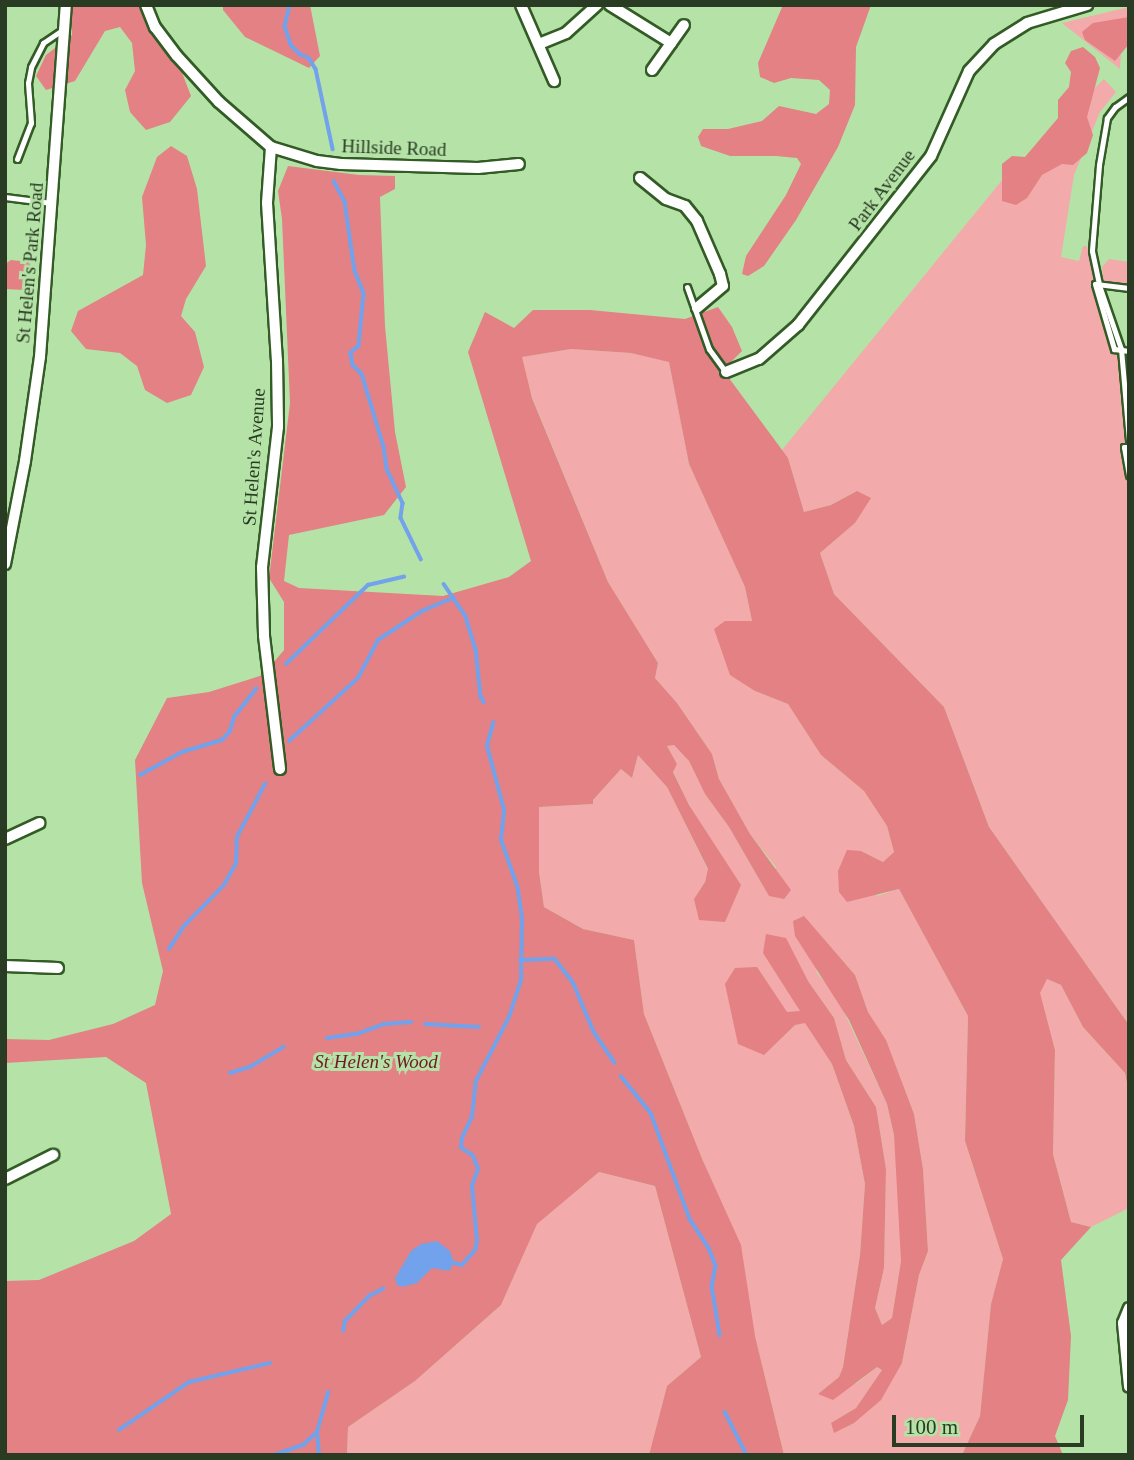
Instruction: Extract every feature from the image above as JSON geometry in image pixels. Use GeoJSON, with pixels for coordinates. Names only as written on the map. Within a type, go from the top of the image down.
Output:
{"type":"FeatureCollection","features":[{"type":"Feature","properties":{"kind":"street","name":"St Helen's Park Road"},"geometry":{"type":"LineString","coordinates":[[5,564],[25,461],[40,357],[66,5]]}},
{"type":"Feature","properties":{"kind":"street"},"geometry":{"type":"LineString","coordinates":[[146,5],[155,27],[177,55],[219,102],[271,147]]}},
{"type":"Feature","properties":{"kind":"street"},"geometry":{"type":"LineString","coordinates":[[522,5],[554,81]]}},
{"type":"Feature","properties":{"kind":"street"},"geometry":{"type":"LineString","coordinates":[[539,44],[566,33],[597,5]]}},
{"type":"Feature","properties":{"kind":"street"},"geometry":{"type":"LineString","coordinates":[[610,5],[671,43]]}},
{"type":"Feature","properties":{"kind":"street","name":"Park Avenue"},"geometry":{"type":"LineString","coordinates":[[726,372],[759,359],[799,324],[931,156],[969,71],[993,44],[1027,23],[1087,5]]}},
{"type":"Feature","properties":{"kind":"street"},"geometry":{"type":"LineString","coordinates":[[652,70],[684,25]]}},
{"type":"Feature","properties":{"kind":"street","name":"Hillside Road"},"geometry":{"type":"LineString","coordinates":[[271,147],[317,161],[341,163],[478,168],[519,164]]}},
{"type":"Feature","properties":{"kind":"street","name":"St Helen's Avenue"},"geometry":{"type":"LineString","coordinates":[[271,147],[267,203],[277,360],[278,427],[262,567],[264,636],[280,769]]}},
{"type":"Feature","properties":{"kind":"street"},"geometry":{"type":"LineString","coordinates":[[640,178],[666,199],[685,206],[696,221],[720,274],[723,286],[697,308]]}},
{"type":"Feature","properties":{"kind":"street"},"geometry":{"type":"LineString","coordinates":[[5,839],[39,822]]}},
{"type":"Feature","properties":{"kind":"street"},"geometry":{"type":"LineString","coordinates":[[5,966],[58,968]]}},
{"type":"Feature","properties":{"kind":"street"},"geometry":{"type":"LineString","coordinates":[[5,1179],[53,1155]]}},
{"type":"Feature","properties":{"kind":"street"},"geometry":{"type":"LineString","coordinates":[[1129,1308],[1123,1323],[1129,1387]]}},
{"type":"Feature","properties":{"kind":"lane"},"geometry":{"type":"LineString","coordinates":[[17,159],[31,122],[28,83],[31,67],[43,43],[64,29]]}},
{"type":"Feature","properties":{"kind":"lane"},"geometry":{"type":"LineString","coordinates":[[1099,285],[1092,251],[1101,149],[1107,118],[1115,107],[1129,97]]}},
{"type":"Feature","properties":{"kind":"lane"},"geometry":{"type":"LineString","coordinates":[[5,197],[52,203]]}},
{"type":"Feature","properties":{"kind":"lane"},"geometry":{"type":"LineString","coordinates":[[1129,288],[1095,284],[1114,348],[1129,351]]}},
{"type":"Feature","properties":{"kind":"lane"},"geometry":{"type":"LineString","coordinates":[[687,287],[697,308],[709,349],[726,372]]}},
{"type":"Feature","properties":{"kind":"lane"},"geometry":{"type":"LineString","coordinates":[[1121,349],[1129,441]]}},
{"type":"Feature","properties":{"kind":"lane"},"geometry":{"type":"LineString","coordinates":[[1129,447],[1124,447],[1129,476]]}},
{"type":"Feature","properties":{"kind":"shaded area"},"geometry":{"type":"Polygon","coordinates":[[[1129,7],[1129,44],[1121,53],[1120,69],[1062,23],[1129,7]]]}},
{"type":"Feature","properties":{"kind":"shaded area"},"geometry":{"type":"Polygon","coordinates":[[[1104,79],[1116,92],[1100,112],[1074,175],[1061,257],[1079,261],[1083,246],[1087,246],[1114,348],[1129,351],[1129,447],[1124,447],[1129,476],[1129,1025],[989,827],[944,707],[834,594],[820,553],[855,523],[857,491],[831,505],[804,512],[788,458],[782,450],[1007,174],[1104,79]]]}},
{"type":"Feature","properties":{"kind":"shaded area"},"geometry":{"type":"Polygon","coordinates":[[[1109,259],[1129,262],[1129,288],[1104,285],[1102,267],[1109,259]]]}},
{"type":"Feature","properties":{"kind":"shaded area"},"geometry":{"type":"Polygon","coordinates":[[[571,349],[631,353],[669,361],[689,464],[745,587],[752,621],[725,621],[755,691],[788,704],[821,755],[864,791],[887,826],[894,852],[883,862],[861,851],[877,896],[899,889],[968,1016],[965,1141],[1003,1259],[991,1304],[980,1416],[962,1455],[784,1455],[755,1336],[703,1161],[644,1014],[634,940],[583,929],[544,907],[539,872],[539,807],[593,804],[593,800],[621,769],[632,778],[638,755],[667,787],[708,870],[705,882],[694,899],[725,922],[740,885],[689,805],[673,771],[677,764],[667,746],[674,745],[689,761],[705,794],[729,827],[769,896],[776,867],[750,834],[719,779],[712,754],[677,703],[655,678],[658,663],[608,582],[532,397],[521,357],[571,349]],[[804,917],[817,973],[837,997],[887,1104],[894,1135],[901,1261],[892,1318],[882,1325],[875,1308],[884,1268],[886,1169],[876,1107],[846,1060],[834,1018],[808,981],[789,990],[800,1011],[787,1013],[779,1002],[764,1054],[795,1025],[805,1022],[832,1064],[854,1126],[865,1184],[860,1255],[843,1367],[839,1377],[818,1394],[857,1383],[877,1367],[882,1370],[856,1408],[831,1423],[834,1432],[902,1363],[919,1275],[928,1251],[923,1169],[914,1114],[886,1041],[868,1012],[855,975],[804,917]]]}},
{"type":"Feature","properties":{"kind":"shaded area"},"geometry":{"type":"Polygon","coordinates":[[[1047,979],[1061,985],[1083,1027],[1125,1073],[1129,1093],[1129,1208],[1091,1227],[1071,1222],[1053,1154],[1055,1050],[1039,993],[1047,979]]]}},
{"type":"Feature","properties":{"kind":"shaded area"},"geometry":{"type":"Polygon","coordinates":[[[599,1172],[655,1186],[701,1357],[667,1386],[649,1455],[347,1455],[348,1427],[415,1381],[501,1305],[537,1223],[599,1172]]]}},
{"type":"Feature","properties":{"kind":"green space"},"geometry":{"type":"Polygon","coordinates":[[[61,5],[140,5],[155,39],[181,70],[191,96],[170,122],[146,130],[130,112],[125,90],[135,71],[132,43],[120,27],[105,31],[75,81],[46,90],[36,76],[46,55],[72,35],[71,16],[61,5]]]}},
{"type":"Feature","properties":{"kind":"green space"},"geometry":{"type":"Polygon","coordinates":[[[223,5],[310,5],[320,56],[309,68],[245,37],[223,10],[223,5]]]}},
{"type":"Feature","properties":{"kind":"green space"},"geometry":{"type":"Polygon","coordinates":[[[783,5],[871,5],[856,47],[855,105],[838,147],[796,220],[764,266],[748,276],[742,274],[746,256],[786,195],[801,164],[797,158],[730,156],[701,146],[698,137],[703,129],[728,129],[762,121],[779,106],[816,114],[829,104],[830,90],[819,80],[791,78],[774,83],[760,77],[758,63],[783,5]]]}},
{"type":"Feature","properties":{"kind":"green space"},"geometry":{"type":"Polygon","coordinates":[[[1129,17],[1129,44],[1115,61],[1085,40],[1082,32],[1093,23],[1129,17]]]}},
{"type":"Feature","properties":{"kind":"green space"},"geometry":{"type":"Polygon","coordinates":[[[1083,47],[1095,57],[1100,68],[1087,117],[1093,135],[1087,153],[1073,165],[1062,164],[1042,175],[1027,198],[1016,205],[1002,201],[1002,164],[1012,156],[1025,157],[1058,118],[1058,100],[1069,87],[1071,72],[1065,63],[1071,51],[1083,47]]]}},
{"type":"Feature","properties":{"kind":"green space"},"geometry":{"type":"Polygon","coordinates":[[[171,146],[187,156],[197,189],[206,266],[186,299],[181,316],[195,332],[204,367],[191,395],[167,403],[145,390],[137,366],[120,353],[86,349],[71,331],[78,311],[143,275],[146,245],[142,197],[157,157],[171,146]]]}},
{"type":"Feature","properties":{"kind":"green space","name":"St Helen's Wood"},"geometry":{"type":"Polygon","coordinates":[[[288,166],[359,175],[395,176],[395,189],[380,197],[385,326],[395,432],[406,487],[384,515],[289,535],[284,581],[299,588],[443,596],[509,577],[531,561],[468,352],[485,312],[514,328],[533,310],[590,310],[685,319],[718,307],[732,327],[742,351],[723,370],[788,458],[804,512],[831,505],[857,491],[871,498],[855,523],[820,553],[834,594],[944,707],[989,827],[1129,1025],[1129,1093],[1125,1073],[1083,1027],[1061,985],[1047,979],[1040,993],[1055,1050],[1053,1154],[1071,1222],[1091,1227],[1061,1260],[1071,1336],[1068,1400],[1055,1436],[1063,1455],[962,1455],[980,1416],[991,1304],[1003,1259],[965,1141],[968,1016],[899,889],[847,902],[839,892],[838,871],[847,850],[861,851],[883,862],[894,852],[887,826],[864,791],[821,755],[788,704],[755,691],[730,675],[714,629],[725,621],[752,621],[745,587],[689,464],[669,362],[631,353],[571,349],[522,357],[532,398],[608,582],[658,663],[655,678],[677,703],[712,754],[719,779],[750,834],[791,890],[784,899],[769,896],[729,827],[705,794],[689,761],[674,745],[667,746],[677,764],[673,772],[689,805],[741,885],[725,922],[699,920],[694,899],[705,882],[708,869],[667,787],[638,755],[632,778],[621,769],[593,800],[593,804],[539,807],[539,872],[544,907],[583,929],[634,940],[644,1014],[703,1161],[741,1245],[755,1336],[784,1455],[649,1455],[667,1386],[701,1357],[655,1186],[599,1172],[537,1224],[501,1305],[415,1381],[348,1427],[347,1455],[5,1455],[5,1281],[39,1280],[134,1241],[171,1214],[146,1083],[106,1057],[5,1063],[5,1039],[49,1040],[113,1024],[155,1005],[163,971],[142,883],[135,760],[167,698],[209,692],[263,675],[284,650],[284,602],[269,578],[290,403],[282,219],[278,191],[288,166]]]}},
{"type":"Feature","properties":{"kind":"green space"},"geometry":{"type":"Polygon","coordinates":[[[11,260],[29,262],[36,278],[24,290],[5,289],[5,264],[11,260]]]}},
{"type":"Feature","properties":{"kind":"green space"},"geometry":{"type":"Polygon","coordinates":[[[804,916],[855,975],[868,1012],[886,1040],[914,1114],[923,1169],[928,1251],[919,1275],[902,1363],[881,1400],[854,1423],[834,1433],[831,1423],[856,1408],[882,1370],[877,1367],[833,1400],[818,1394],[839,1377],[843,1367],[860,1255],[865,1184],[854,1126],[832,1064],[805,1023],[795,1025],[764,1055],[738,1044],[725,984],[735,968],[757,967],[787,1012],[800,1011],[763,953],[766,934],[786,938],[808,981],[834,1018],[846,1060],[876,1107],[886,1169],[884,1268],[875,1308],[882,1325],[892,1318],[901,1261],[894,1135],[887,1104],[849,1020],[795,936],[793,921],[804,916]]]}},
{"type":"Feature","properties":{"kind":"water"},"geometry":{"type":"Polygon","coordinates":[[[437,1241],[450,1251],[454,1263],[449,1271],[432,1268],[417,1283],[402,1287],[397,1285],[395,1278],[411,1251],[421,1244],[437,1241]]]}},
{"type":"Feature","properties":{"kind":"waterway"},"geometry":{"type":"LineString","coordinates":[[290,5],[285,26],[291,45],[309,58],[316,69],[333,149]]}},
{"type":"Feature","properties":{"kind":"waterway"},"geometry":{"type":"LineString","coordinates":[[334,181],[345,202],[355,271],[364,293],[359,346],[351,353],[353,365],[362,374],[384,447],[387,469],[403,503],[401,518],[421,559]]}},
{"type":"Feature","properties":{"kind":"waterway"},"geometry":{"type":"LineString","coordinates":[[286,664],[368,585],[404,577]]}},
{"type":"Feature","properties":{"kind":"waterway"},"geometry":{"type":"LineString","coordinates":[[444,584],[466,617],[476,649],[481,697],[484,702]]}},
{"type":"Feature","properties":{"kind":"waterway"},"geometry":{"type":"LineString","coordinates":[[289,741],[358,678],[378,640],[422,611],[453,598]]}},
{"type":"Feature","properties":{"kind":"waterway"},"geometry":{"type":"LineString","coordinates":[[140,775],[182,752],[222,740],[230,731],[234,717],[256,689]]}},
{"type":"Feature","properties":{"kind":"waterway"},"geometry":{"type":"LineString","coordinates":[[451,1262],[462,1265],[475,1250],[477,1241],[472,1186],[478,1169],[473,1156],[461,1148],[462,1138],[472,1117],[476,1081],[509,1017],[521,980],[522,919],[518,889],[501,840],[504,810],[487,746],[493,723]]}},
{"type":"Feature","properties":{"kind":"waterway"},"geometry":{"type":"LineString","coordinates":[[169,949],[184,926],[224,885],[236,863],[237,837],[265,784]]}},
{"type":"Feature","properties":{"kind":"waterway"},"geometry":{"type":"LineString","coordinates":[[520,960],[555,959],[573,982],[594,1032],[615,1063]]}},
{"type":"Feature","properties":{"kind":"waterway"},"geometry":{"type":"LineString","coordinates":[[327,1038],[357,1034],[384,1024],[411,1022]]}},
{"type":"Feature","properties":{"kind":"waterway"},"geometry":{"type":"LineString","coordinates":[[425,1024],[479,1027]]}},
{"type":"Feature","properties":{"kind":"waterway"},"geometry":{"type":"LineString","coordinates":[[230,1073],[250,1067],[283,1047]]}},
{"type":"Feature","properties":{"kind":"waterway"},"geometry":{"type":"LineString","coordinates":[[621,1076],[651,1113],[690,1219],[709,1248],[716,1266],[712,1286],[720,1335]]}},
{"type":"Feature","properties":{"kind":"waterway"},"geometry":{"type":"LineString","coordinates":[[343,1331],[345,1321],[369,1296],[383,1289]]}},
{"type":"Feature","properties":{"kind":"waterway"},"geometry":{"type":"LineString","coordinates":[[119,1430],[189,1382],[270,1363]]}},
{"type":"Feature","properties":{"kind":"waterway"},"geometry":{"type":"LineString","coordinates":[[319,1455],[317,1432],[328,1393]]}},
{"type":"Feature","properties":{"kind":"waterway"},"geometry":{"type":"LineString","coordinates":[[725,1412],[747,1455]]}},
{"type":"Feature","properties":{"kind":"waterway"},"geometry":{"type":"LineString","coordinates":[[274,1455],[303,1445],[317,1432]]}}]}
